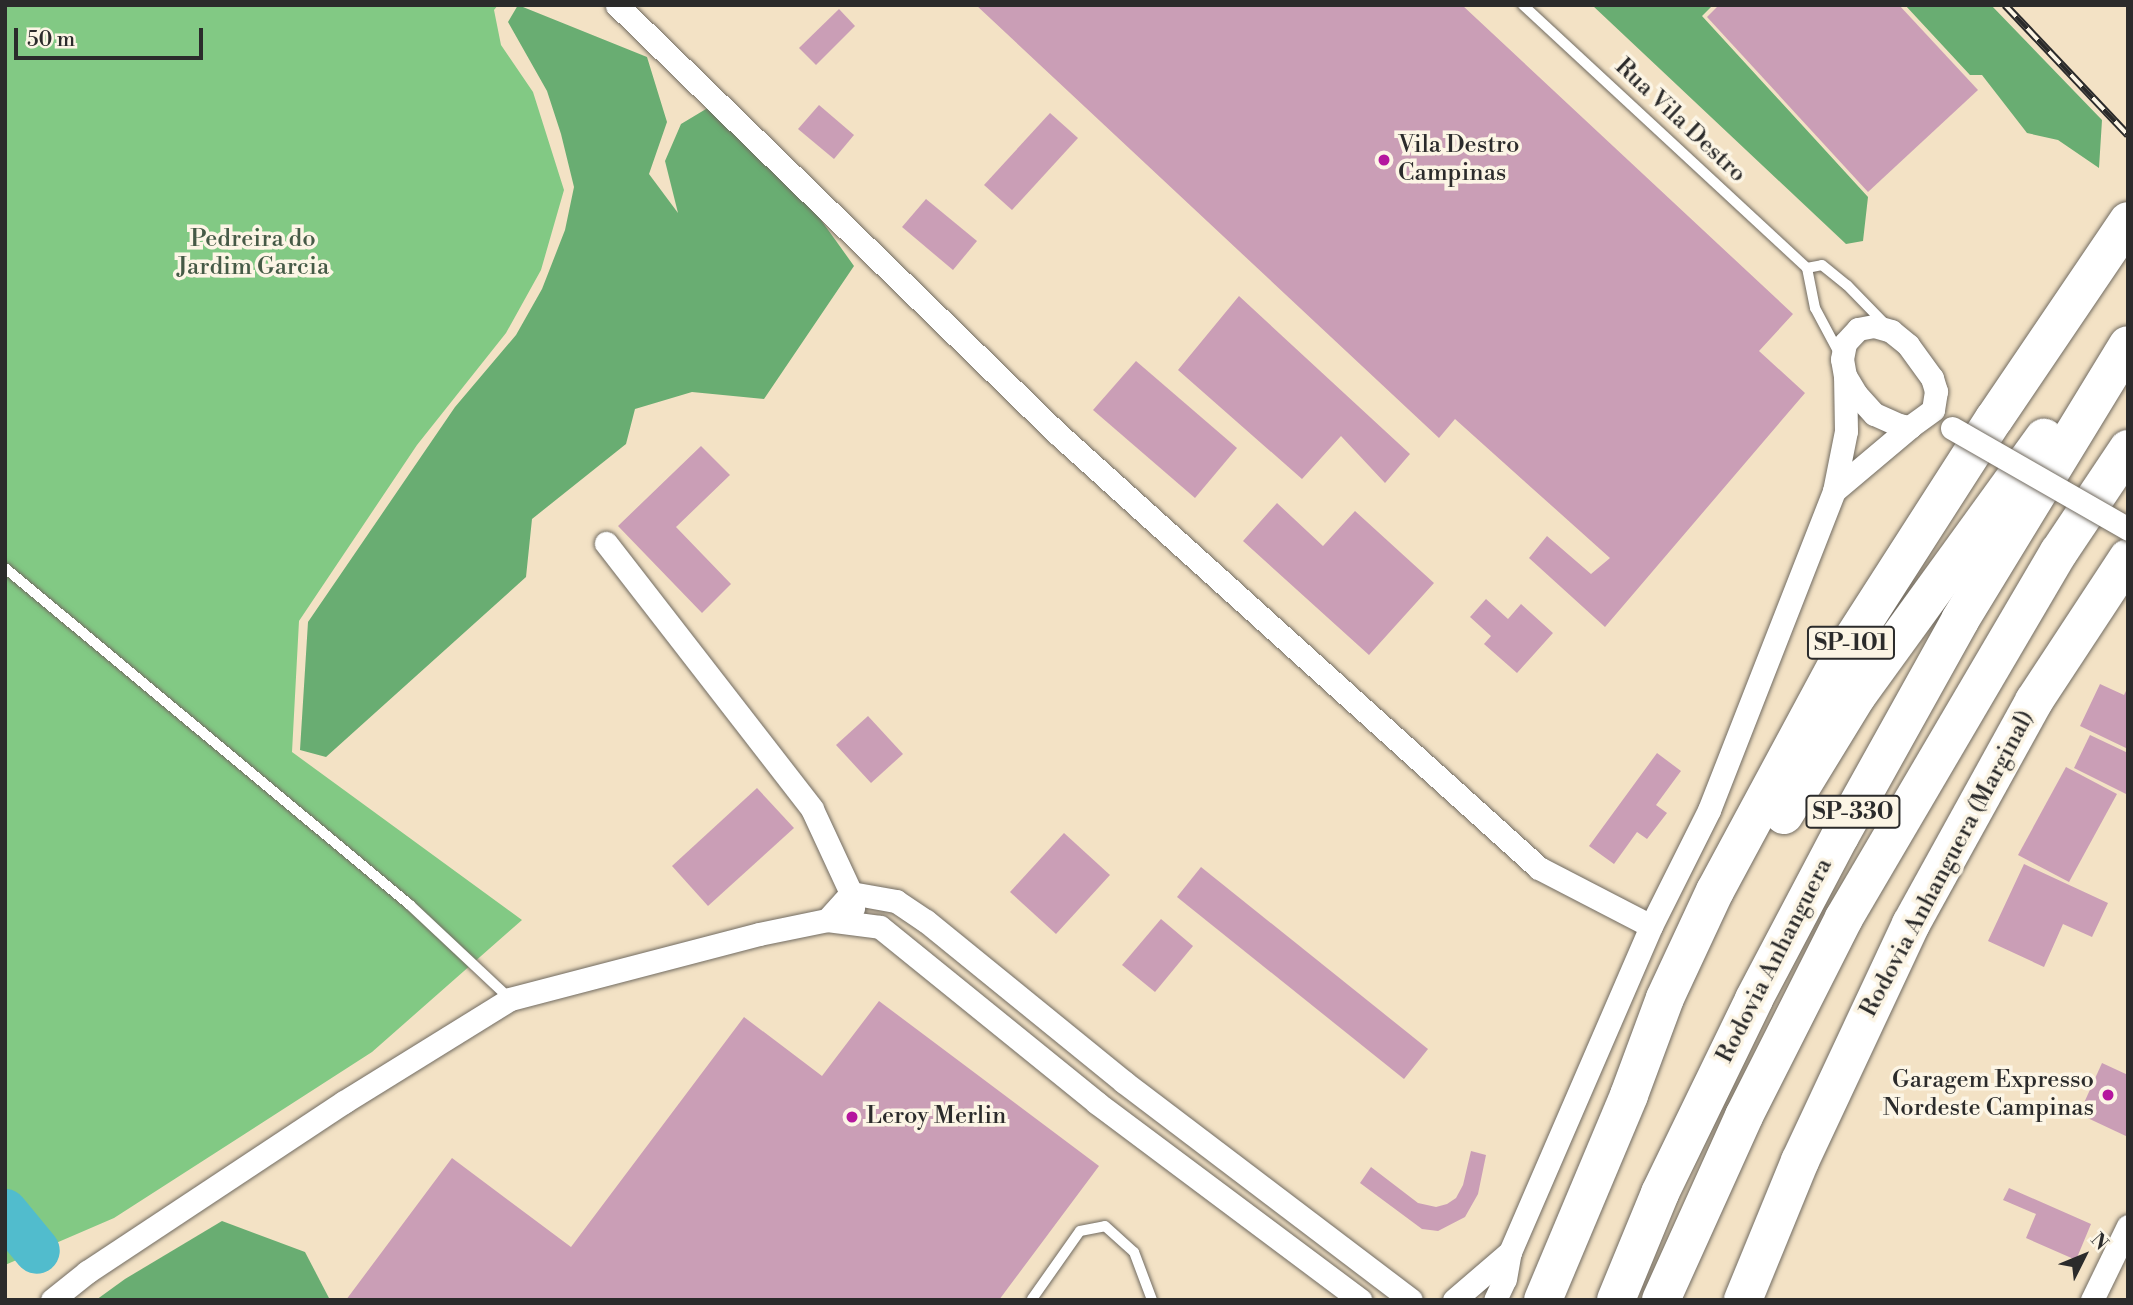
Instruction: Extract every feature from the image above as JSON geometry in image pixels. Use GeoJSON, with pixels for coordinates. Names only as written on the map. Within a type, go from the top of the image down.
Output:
{"type":"FeatureCollection","features":[{"type":"Feature","properties":{"kind":"highway","name":"SP-101"},"geometry":{"type":"LineString","coordinates":[[1629,1095],[1665,998],[1710,903],[1841,657],[1994,419],[2128,221]]}},
{"type":"Feature","properties":{"kind":"highway"},"geometry":{"type":"LineString","coordinates":[[1544,1300],[1629,1095],[1686,996],[1775,828],[1857,696],[2078,390],[2128,333]]}},
{"type":"Feature","properties":{"kind":"highway","name":"Rodovia Anhanguera"},"geometry":{"type":"LineString","coordinates":[[1616,1300],[1677,1156],[1754,999],[1840,836],[1960,620],[2128,345]]}},
{"type":"Feature","properties":{"kind":"highway","name":"Rodovia Anhanguera"},"geometry":{"type":"LineString","coordinates":[[1661,1300],[1744,1116],[1880,855],[2059,552],[2128,449]]}},
{"type":"Feature","properties":{"kind":"highway","name":"Rodovia Anhanguera (Marginal)"},"geometry":{"type":"LineString","coordinates":[[1743,1300],[1800,1161],[1911,924],[2034,701],[2128,558]]}},
{"type":"Feature","properties":{"kind":"highway"},"geometry":{"type":"LineString","coordinates":[[1680,1300],[1744,1116]]}},
{"type":"Feature","properties":{"kind":"highway"},"geometry":{"type":"LineString","coordinates":[[1759,1300],[1800,1161]]}},
{"type":"Feature","properties":{"kind":"street"},"geometry":{"type":"LineString","coordinates":[[617,5],[1057,433],[1539,867],[1651,926]]}},
{"type":"Feature","properties":{"kind":"street"},"geometry":{"type":"LineString","coordinates":[[1495,1300],[1505,1279],[1510,1252],[1651,926],[1709,810],[1834,491],[1846,431],[1845,343],[1858,329],[1874,326],[1891,331],[1908,345],[1932,378],[1936,391],[1933,410],[1834,491]]}},
{"type":"Feature","properties":{"kind":"street"},"geometry":{"type":"LineString","coordinates":[[1844,367],[1856,394],[1874,414],[1910,427]]}},
{"type":"Feature","properties":{"kind":"street"},"geometry":{"type":"LineString","coordinates":[[1933,410],[1952,428],[2128,529]]}},
{"type":"Feature","properties":{"kind":"street"},"geometry":{"type":"LineString","coordinates":[[606,543],[812,809],[851,893],[856,922]]}},
{"type":"Feature","properties":{"kind":"street"},"geometry":{"type":"LineString","coordinates":[[827,920],[851,893]]}},
{"type":"Feature","properties":{"kind":"street"},"geometry":{"type":"LineString","coordinates":[[851,893],[895,901],[926,921],[1125,1082],[1411,1300]]}},
{"type":"Feature","properties":{"kind":"street"},"geometry":{"type":"LineString","coordinates":[[52,1300],[87,1272],[344,1102],[510,999],[759,934],[827,920],[880,927],[1097,1103],[1360,1300]]}},
{"type":"Feature","properties":{"kind":"street"},"geometry":{"type":"LineString","coordinates":[[2092,1300],[2128,1226]]}},
{"type":"Feature","properties":{"kind":"street"},"geometry":{"type":"LineString","coordinates":[[1454,1300],[1510,1252]]}},
{"type":"Feature","properties":{"kind":"lane","name":"Rua Vila Destro"},"geometry":{"type":"LineString","coordinates":[[1523,5],[1807,268],[1822,265],[1847,285],[1891,331]]}},
{"type":"Feature","properties":{"kind":"lane"},"geometry":{"type":"LineString","coordinates":[[1807,268],[1815,307],[1844,367]]}},
{"type":"Feature","properties":{"kind":"lane"},"geometry":{"type":"LineString","coordinates":[[5,568],[410,905],[510,999]]}},
{"type":"Feature","properties":{"kind":"lane"},"geometry":{"type":"LineString","coordinates":[[1032,1299],[1080,1231],[1105,1226],[1134,1252],[1152,1300]]}},
{"type":"Feature","properties":{"kind":"green space","name":"Pedreira do Jardim Garcia"},"geometry":{"type":"Polygon","coordinates":[[[5,5],[498,5],[494,10],[501,45],[533,92],[564,190],[541,270],[506,333],[417,445],[299,621],[292,752],[522,920],[372,1052],[114,1218],[5,1265],[5,5]]]}},
{"type":"Feature","properties":{"kind":"green space"},"geometry":{"type":"Polygon","coordinates":[[[518,5],[647,57],[667,122],[649,174],[678,213],[665,161],[681,124],[711,106],[811,206],[854,266],[764,399],[692,392],[635,409],[626,444],[532,519],[526,577],[326,757],[300,750],[308,622],[455,407],[516,335],[542,289],[565,230],[574,187],[547,91],[508,22],[518,5]]]}},
{"type":"Feature","properties":{"kind":"green space"},"geometry":{"type":"Polygon","coordinates":[[[1592,5],[1713,5],[1702,16],[1868,197],[1863,241],[1846,244],[1592,5]]]}},
{"type":"Feature","properties":{"kind":"green space"},"geometry":{"type":"Polygon","coordinates":[[[1905,5],[1991,5],[2102,120],[2099,168],[2058,140],[2027,133],[1982,75],[1970,75],[1905,5]]]}},
{"type":"Feature","properties":{"kind":"green space"},"geometry":{"type":"Polygon","coordinates":[[[222,1221],[305,1252],[330,1300],[96,1300],[125,1279],[222,1221]]]}},
{"type":"Feature","properties":{"kind":"building","name":"Vila Destro Campinas"},"geometry":{"type":"Polygon","coordinates":[[[976,5],[1462,5],[1793,314],[1759,351],[1805,393],[1605,627],[1529,558],[1547,536],[1591,574],[1610,558],[1455,419],[1439,438],[976,5]]]}},
{"type":"Feature","properties":{"kind":"building"},"geometry":{"type":"Polygon","coordinates":[[[1719,5],[1899,5],[1978,90],[1868,192],[1707,17],[1719,5]]]}},
{"type":"Feature","properties":{"kind":"building"},"geometry":{"type":"Polygon","coordinates":[[[839,9],[855,26],[816,65],[799,48],[839,9]]]}},
{"type":"Feature","properties":{"kind":"building"},"geometry":{"type":"Polygon","coordinates":[[[819,105],[854,135],[834,159],[798,129],[819,105]]]}},
{"type":"Feature","properties":{"kind":"building"},"geometry":{"type":"Polygon","coordinates":[[[1050,113],[1078,138],[1012,210],[984,185],[1050,113]]]}},
{"type":"Feature","properties":{"kind":"building"},"geometry":{"type":"Polygon","coordinates":[[[926,199],[977,241],[953,270],[902,227],[926,199]]]}},
{"type":"Feature","properties":{"kind":"building"},"geometry":{"type":"Polygon","coordinates":[[[1239,296],[1410,454],[1385,483],[1341,436],[1302,479],[1178,370],[1239,296]]]}},
{"type":"Feature","properties":{"kind":"building"},"geometry":{"type":"Polygon","coordinates":[[[1136,361],[1237,448],[1195,498],[1093,410],[1136,361]]]}},
{"type":"Feature","properties":{"kind":"building"},"geometry":{"type":"Polygon","coordinates":[[[701,446],[730,475],[676,527],[731,584],[702,613],[618,526],[701,446]]]}},
{"type":"Feature","properties":{"kind":"building"},"geometry":{"type":"Polygon","coordinates":[[[1277,503],[1323,546],[1355,511],[1434,583],[1369,655],[1243,541],[1277,503]]]}},
{"type":"Feature","properties":{"kind":"building"},"geometry":{"type":"Polygon","coordinates":[[[1486,599],[1508,619],[1521,604],[1553,633],[1517,673],[1484,644],[1491,636],[1470,617],[1486,599]]]}},
{"type":"Feature","properties":{"kind":"building"},"geometry":{"type":"Polygon","coordinates":[[[2100,684],[2124,695],[2128,687],[2128,749],[2080,726],[2100,684]]]}},
{"type":"Feature","properties":{"kind":"building"},"geometry":{"type":"Polygon","coordinates":[[[868,716],[903,754],[871,783],[836,745],[868,716]]]}},
{"type":"Feature","properties":{"kind":"building"},"geometry":{"type":"Polygon","coordinates":[[[2090,735],[2128,753],[2128,795],[2074,768],[2090,735]]]}},
{"type":"Feature","properties":{"kind":"building"},"geometry":{"type":"Polygon","coordinates":[[[1657,753],[1681,771],[1656,805],[1667,813],[1647,839],[1637,832],[1614,864],[1589,846],[1657,753]]]}},
{"type":"Feature","properties":{"kind":"building"},"geometry":{"type":"Polygon","coordinates":[[[2066,767],[2117,794],[2069,882],[2018,855],[2066,767]]]}},
{"type":"Feature","properties":{"kind":"building"},"geometry":{"type":"Polygon","coordinates":[[[757,788],[794,828],[708,906],[672,866],[757,788]]]}},
{"type":"Feature","properties":{"kind":"building"},"geometry":{"type":"Polygon","coordinates":[[[1064,833],[1110,875],[1056,934],[1010,892],[1064,833]]]}},
{"type":"Feature","properties":{"kind":"building"},"geometry":{"type":"Polygon","coordinates":[[[2024,864],[2108,903],[2092,937],[2063,924],[2044,967],[1988,941],[2024,864]]]}},
{"type":"Feature","properties":{"kind":"building"},"geometry":{"type":"Polygon","coordinates":[[[1201,867],[1428,1049],[1404,1079],[1177,897],[1201,867]]]}},
{"type":"Feature","properties":{"kind":"building"},"geometry":{"type":"Polygon","coordinates":[[[1161,919],[1193,946],[1155,992],[1122,965],[1161,919]]]}},
{"type":"Feature","properties":{"kind":"building","name":"Leroy Merlin"},"geometry":{"type":"Polygon","coordinates":[[[879,1001],[1099,1166],[999,1300],[346,1300],[452,1158],[571,1247],[744,1017],[822,1076],[879,1001]]]}},
{"type":"Feature","properties":{"kind":"building","name":"Garagem Expresso Nordeste Campinas"},"geometry":{"type":"Polygon","coordinates":[[[2102,1063],[2128,1075],[2128,1137],[2079,1114],[2102,1063]]]}},
{"type":"Feature","properties":{"kind":"building"},"geometry":{"type":"Polygon","coordinates":[[[1471,1151],[1486,1155],[1478,1194],[1465,1217],[1438,1231],[1422,1229],[1360,1183],[1371,1167],[1418,1203],[1436,1207],[1447,1204],[1456,1198],[1463,1185],[1471,1151]]]}},
{"type":"Feature","properties":{"kind":"building"},"geometry":{"type":"Polygon","coordinates":[[[2009,1188],[2091,1224],[2076,1260],[2026,1238],[2036,1214],[2003,1200],[2009,1188]]]}},
{"type":"Feature","properties":{"kind":"waterway"},"geometry":{"type":"LineString","coordinates":[[5,1212],[37,1251]]}},
{"type":"Feature","properties":{"kind":"railway"},"geometry":{"type":"LineString","coordinates":[[2005,5],[2128,135]]}},
{"type":"Feature","properties":{"kind":"place","name":"Vila Destro Campinas"},"geometry":{"type":"Point","coordinates":[1384,160]}},
{"type":"Feature","properties":{"kind":"place","name":"Garagem Expresso Nordeste Campinas"},"geometry":{"type":"Point","coordinates":[2108,1095]}},
{"type":"Feature","properties":{"kind":"place","name":"Leroy Merlin"},"geometry":{"type":"Point","coordinates":[852,1117]}}]}
